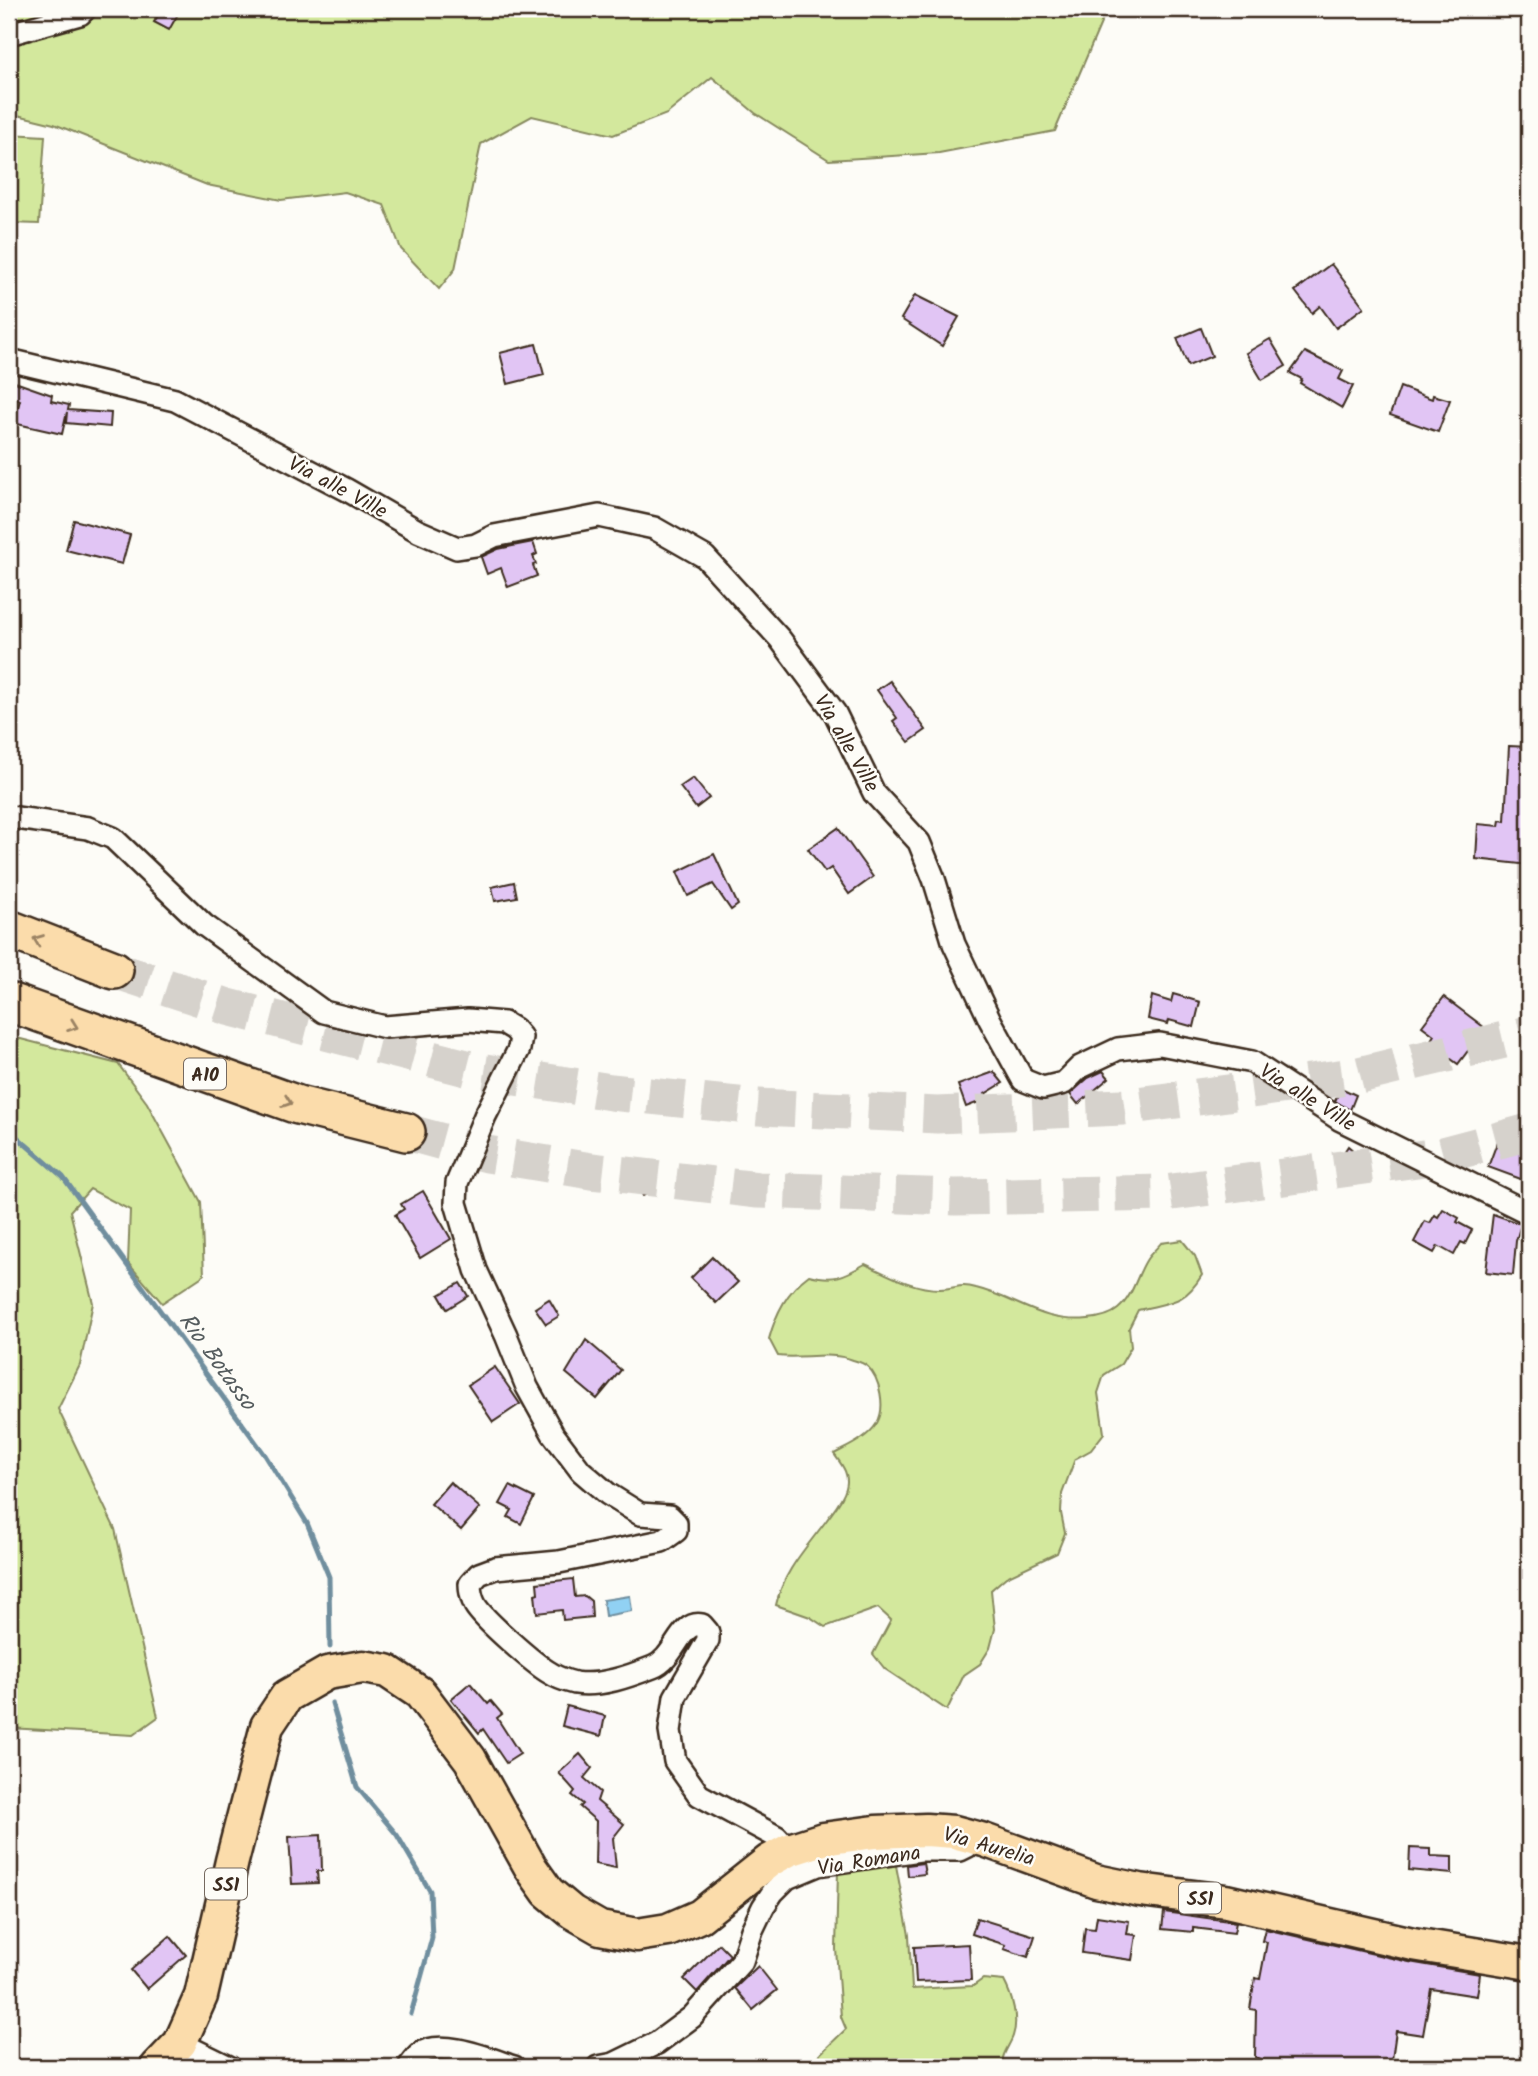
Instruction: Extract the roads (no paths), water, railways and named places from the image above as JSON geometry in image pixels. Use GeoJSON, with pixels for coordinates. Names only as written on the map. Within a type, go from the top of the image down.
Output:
{"type":"FeatureCollection","features":[{"type":"Feature","properties":{"kind":"highway"},"geometry":{"type":"LineString","coordinates":[[9,929],[114,970]]}},
{"type":"Feature","properties":{"kind":"highway","name":"A10"},"geometry":{"type":"LineString","coordinates":[[9,1002],[298,1105],[406,1132]]}},
{"type":"Feature","properties":{"kind":"main road","name":"Via Aurelia"},"geometry":{"type":"LineString","coordinates":[[180,2043],[201,1996],[267,1726],[287,1696],[327,1673],[363,1667],[387,1671],[420,1693],[470,1759],[531,1868],[548,1892],[572,1912],[600,1928],[637,1935],[668,1930],[700,1916],[769,1861],[789,1850],[823,1839],[875,1832],[926,1830],[971,1837],[1096,1881],[1265,1909],[1413,1944],[1529,1963]]}},
{"type":"Feature","properties":{"kind":"main road","name":"SS1"},"geometry":{"type":"LineString","coordinates":[[157,2067],[180,2043]]}},
{"type":"Feature","properties":{"kind":"street"},"geometry":{"type":"LineString","coordinates":[[9,34],[80,14],[85,9]]}},
{"type":"Feature","properties":{"kind":"street","name":"Via alle Ville"},"geometry":{"type":"LineString","coordinates":[[9,360],[175,400],[347,490],[418,531],[457,548],[476,545],[494,536],[599,516],[654,528],[705,557],[780,639],[835,713],[874,793],[919,842],[934,879],[954,944],[990,1020],[1023,1080],[1043,1088],[1063,1083],[1080,1067],[1118,1049],[1160,1044],[1252,1062],[1339,1119],[1529,1213]]}},
{"type":"Feature","properties":{"kind":"street"},"geometry":{"type":"LineString","coordinates":[[9,817],[88,828],[113,838],[204,925],[324,1012],[385,1027],[468,1020],[504,1023],[514,1029],[520,1037],[519,1049],[485,1116],[457,1183],[456,1202],[476,1270],[527,1387],[553,1434],[581,1471],[608,1494],[640,1514],[669,1516],[677,1523],[676,1531],[662,1541],[559,1562],[495,1569],[479,1574],[470,1584],[475,1606],[508,1640],[551,1674],[576,1683],[609,1681],[657,1665],[673,1651],[687,1628],[694,1624],[702,1625],[708,1632],[708,1640],[675,1697],[670,1731],[675,1761],[699,1795],[777,1837],[789,1850]]}},
{"type":"Feature","properties":{"kind":"street","name":"Via Romana"},"geometry":{"type":"LineString","coordinates":[[598,2067],[614,2064],[657,2043],[692,2017],[742,1961],[763,1907],[787,1878],[818,1865],[920,1850],[960,1850],[968,1846],[971,1837]]}},
{"type":"Feature","properties":{"kind":"street"},"geometry":{"type":"LineString","coordinates":[[180,2043],[229,2067]]}},
{"type":"Feature","properties":{"kind":"street"},"geometry":{"type":"LineString","coordinates":[[409,2067],[421,2053],[443,2048],[477,2054],[514,2067]]}},
{"type":"Feature","properties":{"kind":"water"},"geometry":{"type":"Polygon","coordinates":[[[630,1596],[632,1611],[605,1616],[603,1600],[630,1596]]]}},
{"type":"Feature","properties":{"kind":"waterway","name":"Rio Botasso"},"geometry":{"type":"LineString","coordinates":[[9,1130],[63,1177],[265,1455],[307,1523],[329,1577],[330,1647]]}},
{"type":"Feature","properties":{"kind":"waterway","name":"Rio Botasso"},"geometry":{"type":"LineString","coordinates":[[332,1703],[357,1787],[397,1835],[430,1891],[432,1938],[411,2014]]}},
{"type":"Feature","properties":{"kind":"tunnel"},"geometry":{"type":"LineString","coordinates":[[114,970],[228,1007],[478,1071],[611,1092],[758,1107],[937,1115],[1123,1107],[1355,1076],[1529,1034]]}},
{"type":"Feature","properties":{"kind":"tunnel"},"geometry":{"type":"LineString","coordinates":[[406,1132],[487,1154],[591,1171],[758,1190],[955,1197],[1165,1193],[1439,1156],[1529,1132]]}}]}
